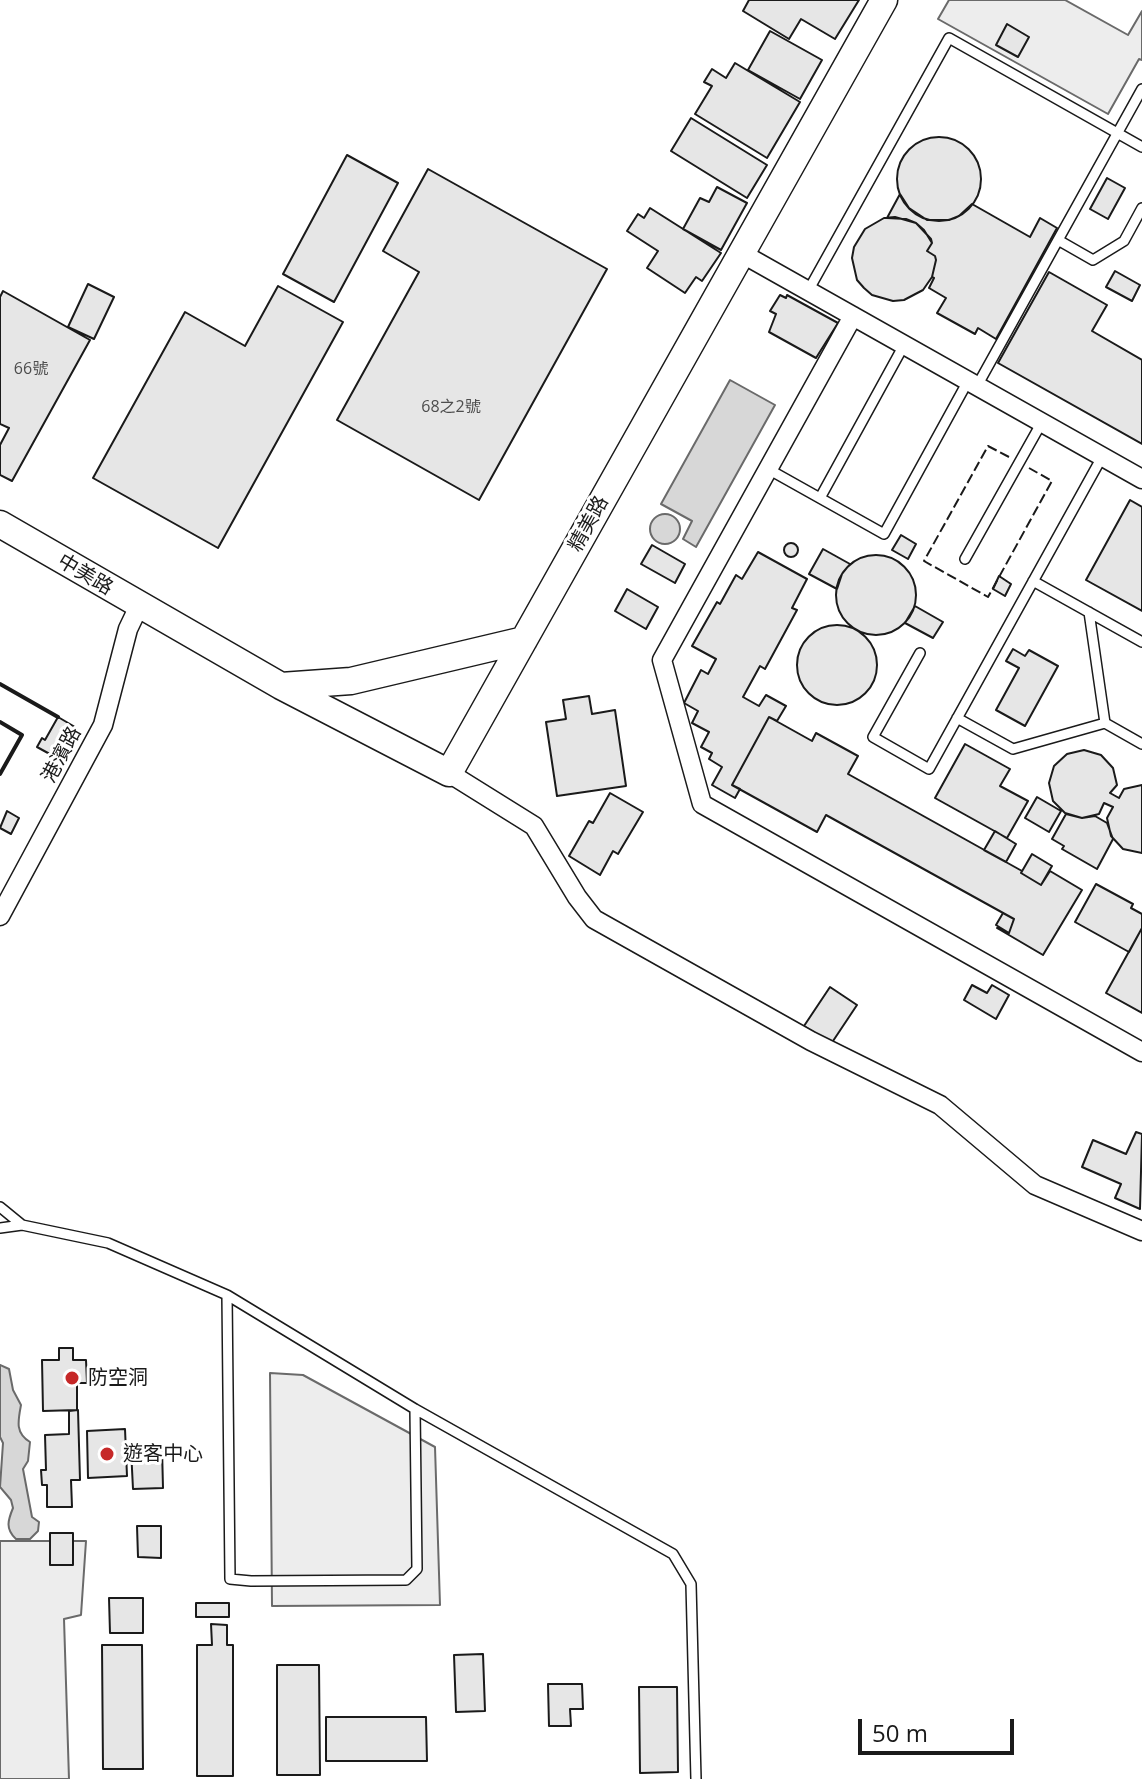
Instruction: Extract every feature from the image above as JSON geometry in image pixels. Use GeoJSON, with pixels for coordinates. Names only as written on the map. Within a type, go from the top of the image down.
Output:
{"type":"FeatureCollection","features":[{"type":"Feature","properties":{"kind":"main road","name":"精美路"},"geometry":{"type":"LineString","coordinates":[[449,773],[884,0]]}},
{"type":"Feature","properties":{"kind":"main road","name":"中美路"},"geometry":{"type":"LineString","coordinates":[[0,524],[281,686]]}},
{"type":"Feature","properties":{"kind":"main road"},"geometry":{"type":"LineString","coordinates":[[281,686],[351,681],[524,640]]}},
{"type":"Feature","properties":{"kind":"main road"},"geometry":{"type":"LineString","coordinates":[[281,686],[449,773]]}},
{"type":"Feature","properties":{"kind":"street"},"geometry":{"type":"LineString","coordinates":[[741,253],[1142,479]]}},
{"type":"Feature","properties":{"kind":"street"},"geometry":{"type":"LineString","coordinates":[[853,316],[662,660],[702,804],[1142,1052]]}},
{"type":"Feature","properties":{"kind":"street","name":"港濱路"},"geometry":{"type":"LineString","coordinates":[[0,916],[103,725],[128,629],[139,606]]}},
{"type":"Feature","properties":{"kind":"street"},"geometry":{"type":"LineString","coordinates":[[449,773],[534,826],[594,919],[811,1041],[940,1105],[1035,1185],[1142,1231]]}},
{"type":"Feature","properties":{"kind":"lane"},"geometry":{"type":"LineString","coordinates":[[808,291],[949,38],[1142,147]]}},
{"type":"Feature","properties":{"kind":"lane"},"geometry":{"type":"LineString","coordinates":[[768,469],[884,534],[1058,240],[1142,89]]}},
{"type":"Feature","properties":{"kind":"lane"},"geometry":{"type":"LineString","coordinates":[[1058,240],[1093,260],[1124,241],[1142,208]]}},
{"type":"Feature","properties":{"kind":"lane"},"geometry":{"type":"LineString","coordinates":[[820,498],[904,345]]}},
{"type":"Feature","properties":{"kind":"lane"},"geometry":{"type":"LineString","coordinates":[[965,559],[1042,422]]}},
{"type":"Feature","properties":{"kind":"lane"},"geometry":{"type":"LineString","coordinates":[[920,653],[873,737],[929,769],[1102,457]]}},
{"type":"Feature","properties":{"kind":"lane"},"geometry":{"type":"LineString","coordinates":[[1033,581],[1142,642]]}},
{"type":"Feature","properties":{"kind":"lane"},"geometry":{"type":"LineString","coordinates":[[1089,612],[1105,723]]}},
{"type":"Feature","properties":{"kind":"lane"},"geometry":{"type":"LineString","coordinates":[[957,718],[1013,749],[1105,723],[1142,744]]}},
{"type":"Feature","properties":{"kind":"lane"},"geometry":{"type":"LineString","coordinates":[[0,1207],[22,1225]]}},
{"type":"Feature","properties":{"kind":"lane"},"geometry":{"type":"LineString","coordinates":[[0,1228],[22,1225],[108,1243],[227,1295],[415,1409],[673,1554],[691,1584],[696,1779]]}},
{"type":"Feature","properties":{"kind":"lane"},"geometry":{"type":"LineString","coordinates":[[227,1295],[230,1579],[406,1580],[417,1569],[415,1409]]}},
{"type":"Feature","properties":{"kind":"shaded area"},"geometry":{"type":"Polygon","coordinates":[[[949,0],[1065,0],[1128,35],[1142,11],[1142,60],[1139,59],[1108,114],[938,19],[949,0]]]}},
{"type":"Feature","properties":{"kind":"shaded area"},"geometry":{"type":"Polygon","coordinates":[[[730,380],[775,405],[696,547],[683,539],[692,521],[661,504],[730,380]]]}},
{"type":"Feature","properties":{"kind":"shaded area"},"geometry":{"type":"Polygon","coordinates":[[[665,514],[671,515],[679,523],[679,535],[671,543],[665,544],[659,543],[651,535],[650,529],[651,523],[659,515],[665,514]]]}},
{"type":"Feature","properties":{"kind":"shaded area"},"geometry":{"type":"Polygon","coordinates":[[[0,1365],[9,1369],[13,1390],[21,1405],[20,1431],[30,1442],[28,1461],[23,1469],[32,1517],[39,1522],[38,1531],[30,1539],[16,1539],[10,1532],[9,1520],[13,1508],[11,1500],[0,1487],[3,1443],[0,1437],[0,1365]]]}},
{"type":"Feature","properties":{"kind":"shaded area"},"geometry":{"type":"Polygon","coordinates":[[[270,1373],[303,1375],[435,1447],[440,1605],[272,1606],[270,1373]]]}},
{"type":"Feature","properties":{"kind":"shaded area"},"geometry":{"type":"Polygon","coordinates":[[[0,1541],[86,1541],[81,1615],[64,1619],[69,1779],[0,1779],[0,1541]]]}},
{"type":"Feature","properties":{"kind":"building"},"geometry":{"type":"Polygon","coordinates":[[[749,0],[859,0],[835,39],[801,19],[789,39],[743,11],[749,0]]]}},
{"type":"Feature","properties":{"kind":"building"},"geometry":{"type":"Polygon","coordinates":[[[1007,24],[1029,37],[1018,57],[996,45],[1007,24]]]}},
{"type":"Feature","properties":{"kind":"building"},"geometry":{"type":"Polygon","coordinates":[[[770,31],[822,60],[800,99],[748,70],[770,31]]]}},
{"type":"Feature","properties":{"kind":"building"},"geometry":{"type":"Polygon","coordinates":[[[735,63],[800,102],[767,158],[695,114],[712,86],[704,82],[712,69],[726,78],[735,63]]]}},
{"type":"Feature","properties":{"kind":"building"},"geometry":{"type":"Polygon","coordinates":[[[691,118],[767,165],[747,198],[671,151],[691,118]]]}},
{"type":"Feature","properties":{"kind":"building"},"geometry":{"type":"Polygon","coordinates":[[[939,137],[955,140],[969,149],[978,163],[981,179],[978,195],[969,209],[955,218],[939,221],[923,218],[909,209],[900,195],[897,179],[900,163],[909,149],[923,140],[939,137]]]}},
{"type":"Feature","properties":{"kind":"building"},"geometry":{"type":"Polygon","coordinates":[[[347,155],[398,183],[334,302],[283,274],[347,155]]]}},
{"type":"Feature","properties":{"kind":"building"},"geometry":{"type":"Polygon","coordinates":[[[428,169],[607,269],[479,500],[337,420],[419,272],[383,251],[428,169]]]}},
{"type":"Feature","properties":{"kind":"building"},"geometry":{"type":"Polygon","coordinates":[[[1107,178],[1125,188],[1108,219],[1090,209],[1107,178]]]}},
{"type":"Feature","properties":{"kind":"building"},"geometry":{"type":"Polygon","coordinates":[[[717,187],[747,203],[721,250],[683,229],[700,198],[709,202],[717,187]]]}},
{"type":"Feature","properties":{"kind":"building"},"geometry":{"type":"Polygon","coordinates":[[[900,194],[909,208],[927,220],[949,220],[959,216],[972,204],[1030,237],[1040,218],[1057,228],[996,339],[978,328],[975,334],[937,313],[946,298],[929,288],[934,278],[936,260],[927,251],[931,239],[916,223],[887,218],[900,194]]]}},
{"type":"Feature","properties":{"kind":"building"},"geometry":{"type":"Polygon","coordinates":[[[650,208],[721,253],[702,281],[696,277],[685,293],[647,268],[658,251],[627,231],[638,214],[644,218],[650,208]]]}},
{"type":"Feature","properties":{"kind":"building"},"geometry":{"type":"Polygon","coordinates":[[[895,217],[916,223],[924,230],[932,243],[927,251],[936,260],[932,277],[923,290],[904,300],[893,301],[872,295],[864,288],[857,280],[852,258],[854,247],[865,229],[884,218],[895,217]]]}},
{"type":"Feature","properties":{"kind":"building"},"geometry":{"type":"Polygon","coordinates":[[[1115,271],[1140,285],[1132,301],[1106,287],[1115,271]]]}},
{"type":"Feature","properties":{"kind":"building"},"geometry":{"type":"Polygon","coordinates":[[[1049,272],[1107,305],[1092,331],[1142,360],[1142,444],[998,363],[1049,272]]]}},
{"type":"Feature","properties":{"kind":"building"},"geometry":{"type":"Polygon","coordinates":[[[88,284],[114,297],[94,339],[68,327],[88,284]]]}},
{"type":"Feature","properties":{"kind":"building"},"geometry":{"type":"Polygon","coordinates":[[[278,286],[343,322],[218,548],[93,478],[185,312],[245,346],[278,286]]]}},
{"type":"Feature","properties":{"kind":"building"},"geometry":{"type":"Polygon","coordinates":[[[3,291],[90,340],[12,481],[0,475],[0,445],[9,428],[0,424],[0,297],[3,291]]]}},
{"type":"Feature","properties":{"kind":"building"},"geometry":{"type":"Polygon","coordinates":[[[780,295],[786,298],[787,295],[838,323],[816,358],[769,332],[776,314],[770,311],[780,295]]]}},
{"type":"Feature","properties":{"kind":"building"},"geometry":{"type":"Polygon","coordinates":[[[1130,500],[1142,507],[1142,611],[1086,580],[1130,500]]]}},
{"type":"Feature","properties":{"kind":"building"},"geometry":{"type":"Polygon","coordinates":[[[901,535],[916,544],[908,559],[892,550],[901,535]]]}},
{"type":"Feature","properties":{"kind":"building"},"geometry":{"type":"Polygon","coordinates":[[[791,543],[798,550],[791,557],[784,550],[791,543]]]}},
{"type":"Feature","properties":{"kind":"building"},"geometry":{"type":"Polygon","coordinates":[[[652,545],[685,564],[675,583],[641,564],[652,545]]]}},
{"type":"Feature","properties":{"kind":"building"},"geometry":{"type":"Polygon","coordinates":[[[823,549],[850,564],[842,574],[837,589],[809,574],[823,549]]]}},
{"type":"Feature","properties":{"kind":"building"},"geometry":{"type":"Polygon","coordinates":[[[758,552],[807,579],[792,608],[797,610],[765,669],[760,666],[743,697],[759,706],[766,695],[786,706],[777,721],[769,717],[732,785],[740,789],[735,798],[712,785],[722,767],[709,759],[712,753],[701,747],[709,732],[692,723],[698,711],[684,703],[701,670],[708,674],[716,659],[692,646],[717,602],[720,604],[736,575],[742,579],[758,552]]]}},
{"type":"Feature","properties":{"kind":"building"},"geometry":{"type":"Polygon","coordinates":[[[876,555],[891,558],[904,567],[913,580],[916,595],[913,610],[904,623],[891,632],[876,635],[861,632],[848,623],[839,610],[836,595],[839,580],[848,567],[861,558],[876,555]]]}},
{"type":"Feature","properties":{"kind":"building"},"geometry":{"type":"Polygon","coordinates":[[[999,576],[1011,584],[1005,596],[993,589],[999,576]]]}},
{"type":"Feature","properties":{"kind":"building"},"geometry":{"type":"Polygon","coordinates":[[[627,589],[658,607],[646,629],[615,611],[627,589]]]}},
{"type":"Feature","properties":{"kind":"building"},"geometry":{"type":"Polygon","coordinates":[[[915,606],[943,622],[933,638],[905,623],[915,606]]]}},
{"type":"Feature","properties":{"kind":"building"},"geometry":{"type":"Polygon","coordinates":[[[837,625],[852,628],[865,637],[874,650],[877,665],[874,680],[865,693],[852,702],[837,705],[822,702],[809,693],[800,680],[797,665],[800,650],[809,637],[822,628],[837,625]]]}},
{"type":"Feature","properties":{"kind":"building"},"geometry":{"type":"Polygon","coordinates":[[[1013,649],[1025,656],[1029,650],[1058,666],[1025,726],[996,710],[1019,668],[1006,661],[1013,649]]]}},
{"type":"Feature","properties":{"kind":"building"},"geometry":{"type":"Polygon","coordinates":[[[589,696],[592,714],[615,710],[626,786],[557,796],[546,722],[566,719],[563,700],[589,696]]]}},
{"type":"Feature","properties":{"kind":"building"},"geometry":{"type":"Polygon","coordinates":[[[58,717],[75,727],[57,758],[37,747],[42,738],[45,740],[58,717]]]}},
{"type":"Feature","properties":{"kind":"building"},"geometry":{"type":"Polygon","coordinates":[[[769,717],[812,741],[816,733],[858,756],[848,774],[1022,871],[1041,885],[1050,871],[1082,890],[1043,955],[997,928],[1009,933],[1014,919],[826,815],[817,832],[732,785],[769,717]]]}},
{"type":"Feature","properties":{"kind":"building"},"geometry":{"type":"Polygon","coordinates":[[[965,744],[1010,769],[1000,786],[1028,801],[1007,838],[935,798],[965,744]]]}},
{"type":"Feature","properties":{"kind":"building"},"geometry":{"type":"Polygon","coordinates":[[[1084,750],[1101,755],[1113,768],[1117,785],[1110,793],[1119,798],[1124,789],[1142,785],[1142,853],[1123,849],[1111,836],[1107,818],[1113,807],[1104,803],[1099,814],[1082,818],[1065,813],[1053,801],[1049,783],[1054,766],[1067,754],[1084,750]]]}},
{"type":"Feature","properties":{"kind":"building"},"geometry":{"type":"Polygon","coordinates":[[[610,793],[643,812],[618,854],[613,851],[600,875],[569,856],[610,793]]]}},
{"type":"Feature","properties":{"kind":"building"},"geometry":{"type":"Polygon","coordinates":[[[1037,797],[1061,811],[1049,832],[1025,818],[1037,797]]]}},
{"type":"Feature","properties":{"kind":"building"},"geometry":{"type":"Polygon","coordinates":[[[7,811],[19,818],[11,834],[0,828],[7,811]]]}},
{"type":"Feature","properties":{"kind":"building"},"geometry":{"type":"Polygon","coordinates":[[[1066,814],[1082,818],[1095,816],[1107,823],[1113,839],[1097,869],[1062,849],[1064,846],[1052,839],[1066,814]]]}},
{"type":"Feature","properties":{"kind":"building"},"geometry":{"type":"Polygon","coordinates":[[[995,831],[1016,844],[1006,862],[984,850],[995,831]]]}},
{"type":"Feature","properties":{"kind":"building"},"geometry":{"type":"Polygon","coordinates":[[[1032,854],[1052,866],[1041,885],[1021,873],[1032,854]]]}},
{"type":"Feature","properties":{"kind":"building"},"geometry":{"type":"Polygon","coordinates":[[[1096,884],[1133,904],[1131,908],[1142,914],[1142,928],[1129,952],[1075,922],[1096,884]]]}},
{"type":"Feature","properties":{"kind":"building"},"geometry":{"type":"Polygon","coordinates":[[[1003,913],[1014,919],[1009,933],[996,925],[1003,913]]]}},
{"type":"Feature","properties":{"kind":"building"},"geometry":{"type":"Polygon","coordinates":[[[1142,928],[1142,1013],[1106,993],[1142,928]]]}},
{"type":"Feature","properties":{"kind":"building"},"geometry":{"type":"Polygon","coordinates":[[[972,985],[987,993],[992,985],[1009,995],[996,1019],[964,1000],[972,985]]]}},
{"type":"Feature","properties":{"kind":"building"},"geometry":{"type":"Polygon","coordinates":[[[830,987],[857,1005],[831,1044],[804,1026],[830,987]]]}},
{"type":"Feature","properties":{"kind":"building"},"geometry":{"type":"Polygon","coordinates":[[[1136,1132],[1142,1134],[1140,1209],[1115,1198],[1121,1184],[1082,1167],[1093,1140],[1126,1154],[1136,1132]]]}},
{"type":"Feature","properties":{"kind":"building"},"geometry":{"type":"Polygon","coordinates":[[[59,1348],[73,1348],[73,1360],[86,1360],[87,1383],[77,1383],[77,1410],[43,1411],[42,1360],[59,1360],[59,1348]]]}},
{"type":"Feature","properties":{"kind":"building"},"geometry":{"type":"Polygon","coordinates":[[[78,1410],[80,1480],[71,1480],[72,1507],[47,1507],[47,1485],[42,1485],[41,1470],[46,1470],[45,1435],[69,1434],[69,1411],[78,1410]]]}},
{"type":"Feature","properties":{"kind":"building","name":"遊客中心"},"geometry":{"type":"Polygon","coordinates":[[[125,1429],[127,1476],[88,1478],[87,1431],[125,1429]]]}},
{"type":"Feature","properties":{"kind":"building"},"geometry":{"type":"Polygon","coordinates":[[[162,1448],[163,1488],[133,1489],[131,1449],[162,1448]]]}},
{"type":"Feature","properties":{"kind":"building"},"geometry":{"type":"Polygon","coordinates":[[[137,1526],[161,1526],[161,1558],[138,1557],[137,1526]]]}},
{"type":"Feature","properties":{"kind":"building"},"geometry":{"type":"Polygon","coordinates":[[[50,1533],[73,1533],[73,1565],[50,1565],[50,1533]]]}},
{"type":"Feature","properties":{"kind":"building"},"geometry":{"type":"Polygon","coordinates":[[[109,1598],[143,1598],[143,1633],[110,1633],[109,1598]]]}},
{"type":"Feature","properties":{"kind":"building"},"geometry":{"type":"Polygon","coordinates":[[[196,1603],[229,1603],[229,1617],[196,1617],[196,1603]]]}},
{"type":"Feature","properties":{"kind":"building"},"geometry":{"type":"Polygon","coordinates":[[[211,1624],[227,1625],[227,1645],[233,1645],[233,1776],[197,1776],[197,1645],[212,1645],[211,1624]]]}},
{"type":"Feature","properties":{"kind":"building"},"geometry":{"type":"Polygon","coordinates":[[[102,1645],[142,1645],[143,1769],[103,1769],[102,1645]]]}},
{"type":"Feature","properties":{"kind":"building"},"geometry":{"type":"Polygon","coordinates":[[[483,1654],[485,1711],[456,1712],[454,1655],[483,1654]]]}},
{"type":"Feature","properties":{"kind":"building"},"geometry":{"type":"Polygon","coordinates":[[[277,1665],[319,1665],[320,1775],[277,1775],[277,1665]]]}},
{"type":"Feature","properties":{"kind":"building"},"geometry":{"type":"Polygon","coordinates":[[[548,1684],[582,1684],[583,1709],[570,1709],[571,1726],[549,1726],[548,1684]]]}},
{"type":"Feature","properties":{"kind":"building"},"geometry":{"type":"Polygon","coordinates":[[[639,1687],[677,1687],[678,1772],[640,1773],[639,1687]]]}},
{"type":"Feature","properties":{"kind":"building"},"geometry":{"type":"Polygon","coordinates":[[[326,1717],[426,1717],[427,1761],[326,1761],[326,1717]]]}},
{"type":"Feature","properties":{"kind":"fence"},"geometry":{"type":"LineString","coordinates":[[1009,457],[988,446],[924,561],[988,597],[1052,481],[1029,468]]}},
{"type":"Feature","properties":{"kind":"wall"},"geometry":{"type":"LineString","coordinates":[[0,684],[58,717]]}},
{"type":"Feature","properties":{"kind":"wall"},"geometry":{"type":"LineString","coordinates":[[0,722],[22,735],[0,774]]}},
{"type":"Feature","properties":{"kind":"place","name":"防空洞"},"geometry":{"type":"Point","coordinates":[72,1378]}},
{"type":"Feature","properties":{"kind":"place","name":"遊客中心"},"geometry":{"type":"Point","coordinates":[107,1454]}}]}
